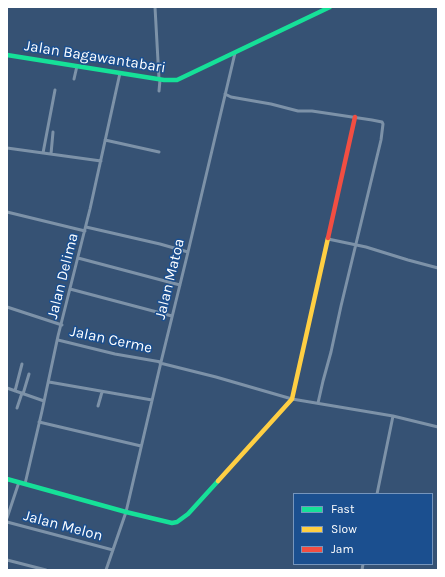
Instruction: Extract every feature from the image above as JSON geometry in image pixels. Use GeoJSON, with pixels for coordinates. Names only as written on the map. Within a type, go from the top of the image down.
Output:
{"type":"FeatureCollection","features":[{"type":"Feature","properties":{"kind":"street"},"geometry":{"type":"LineString","coordinates":[[155,7],[160,79],[159,91]]}},
{"type":"Feature","properties":{"kind":"street","name":"Jalan Bagawantabari"},"geometry":{"type":"LineString","coordinates":[[7,55],[171,80],[182,78],[330,7]]}},
{"type":"Feature","properties":{"kind":"street","name":"Jalan Matoa"},"geometry":{"type":"LineString","coordinates":[[106,570],[126,512],[160,363],[235,53]]}},
{"type":"Feature","properties":{"kind":"street"},"geometry":{"type":"LineString","coordinates":[[74,79],[77,66]]}},
{"type":"Feature","properties":{"kind":"street","name":"Jalan Delima"},"geometry":{"type":"LineString","coordinates":[[24,484],[70,289],[86,229],[120,73]]}},
{"type":"Feature","properties":{"kind":"street"},"geometry":{"type":"LineString","coordinates":[[43,153],[55,90]]}},
{"type":"Feature","properties":{"kind":"street"},"geometry":{"type":"LineString","coordinates":[[225,94],[231,97],[298,110],[356,117],[382,122],[384,124],[318,403]]}},
{"type":"Feature","properties":{"kind":"street"},"geometry":{"type":"LineString","coordinates":[[7,478],[126,512],[172,523],[175,523],[188,514],[292,399],[356,117]]}},
{"type":"Feature","properties":{"kind":"street"},"geometry":{"type":"LineString","coordinates":[[51,154],[53,132]]}},
{"type":"Feature","properties":{"kind":"street"},"geometry":{"type":"LineString","coordinates":[[105,140],[159,152]]}},
{"type":"Feature","properties":{"kind":"street"},"geometry":{"type":"LineString","coordinates":[[7,148],[101,161]]}},
{"type":"Feature","properties":{"kind":"street"},"geometry":{"type":"LineString","coordinates":[[7,212],[160,244],[188,252]]}},
{"type":"Feature","properties":{"kind":"street"},"geometry":{"type":"LineString","coordinates":[[328,239],[355,244],[438,268]]}},
{"type":"Feature","properties":{"kind":"street"},"geometry":{"type":"LineString","coordinates":[[78,258],[180,285]]}},
{"type":"Feature","properties":{"kind":"street"},"geometry":{"type":"LineString","coordinates":[[70,289],[172,316]]}},
{"type":"Feature","properties":{"kind":"street"},"geometry":{"type":"LineString","coordinates":[[7,307],[62,325]]}},
{"type":"Feature","properties":{"kind":"street","name":"Jalan Cerme"},"geometry":{"type":"LineString","coordinates":[[58,340],[216,377],[292,399],[393,416],[438,427]]}},
{"type":"Feature","properties":{"kind":"street"},"geometry":{"type":"LineString","coordinates":[[15,391],[22,364]]}},
{"type":"Feature","properties":{"kind":"street"},"geometry":{"type":"LineString","coordinates":[[17,408],[28,374]]}},
{"type":"Feature","properties":{"kind":"street"},"geometry":{"type":"LineString","coordinates":[[48,382],[152,400]]}},
{"type":"Feature","properties":{"kind":"street"},"geometry":{"type":"LineString","coordinates":[[7,388],[44,401]]}},
{"type":"Feature","properties":{"kind":"street"},"geometry":{"type":"LineString","coordinates":[[98,406],[102,392]]}},
{"type":"Feature","properties":{"kind":"street"},"geometry":{"type":"LineString","coordinates":[[377,493],[393,416]]}},
{"type":"Feature","properties":{"kind":"street"},"geometry":{"type":"LineString","coordinates":[[39,422],[141,446]]}},
{"type":"Feature","properties":{"kind":"street"},"geometry":{"type":"LineString","coordinates":[[7,518],[19,482]]}},
{"type":"Feature","properties":{"kind":"street","name":"Jalan Melon"},"geometry":{"type":"LineString","coordinates":[[7,522],[113,550]]}},
{"type":"Feature","properties":{"kind":"street"},"geometry":{"type":"LineString","coordinates":[[7,560],[46,570]]}},
{"type":"Feature","properties":{"kind":"traffic: fast"},"geometry":{"type":"LineString","coordinates":[[7,55],[164,80],[177,80],[330,7]]}},
{"type":"Feature","properties":{"kind":"traffic: fast"},"geometry":{"type":"LineString","coordinates":[[7,479],[126,512],[172,523],[177,522],[188,514],[218,481]]}},
{"type":"Feature","properties":{"kind":"traffic: slow"},"geometry":{"type":"LineString","coordinates":[[218,481],[292,399],[328,238]]}},
{"type":"Feature","properties":{"kind":"traffic: jam"},"geometry":{"type":"LineString","coordinates":[[328,238],[355,117]]}}]}
